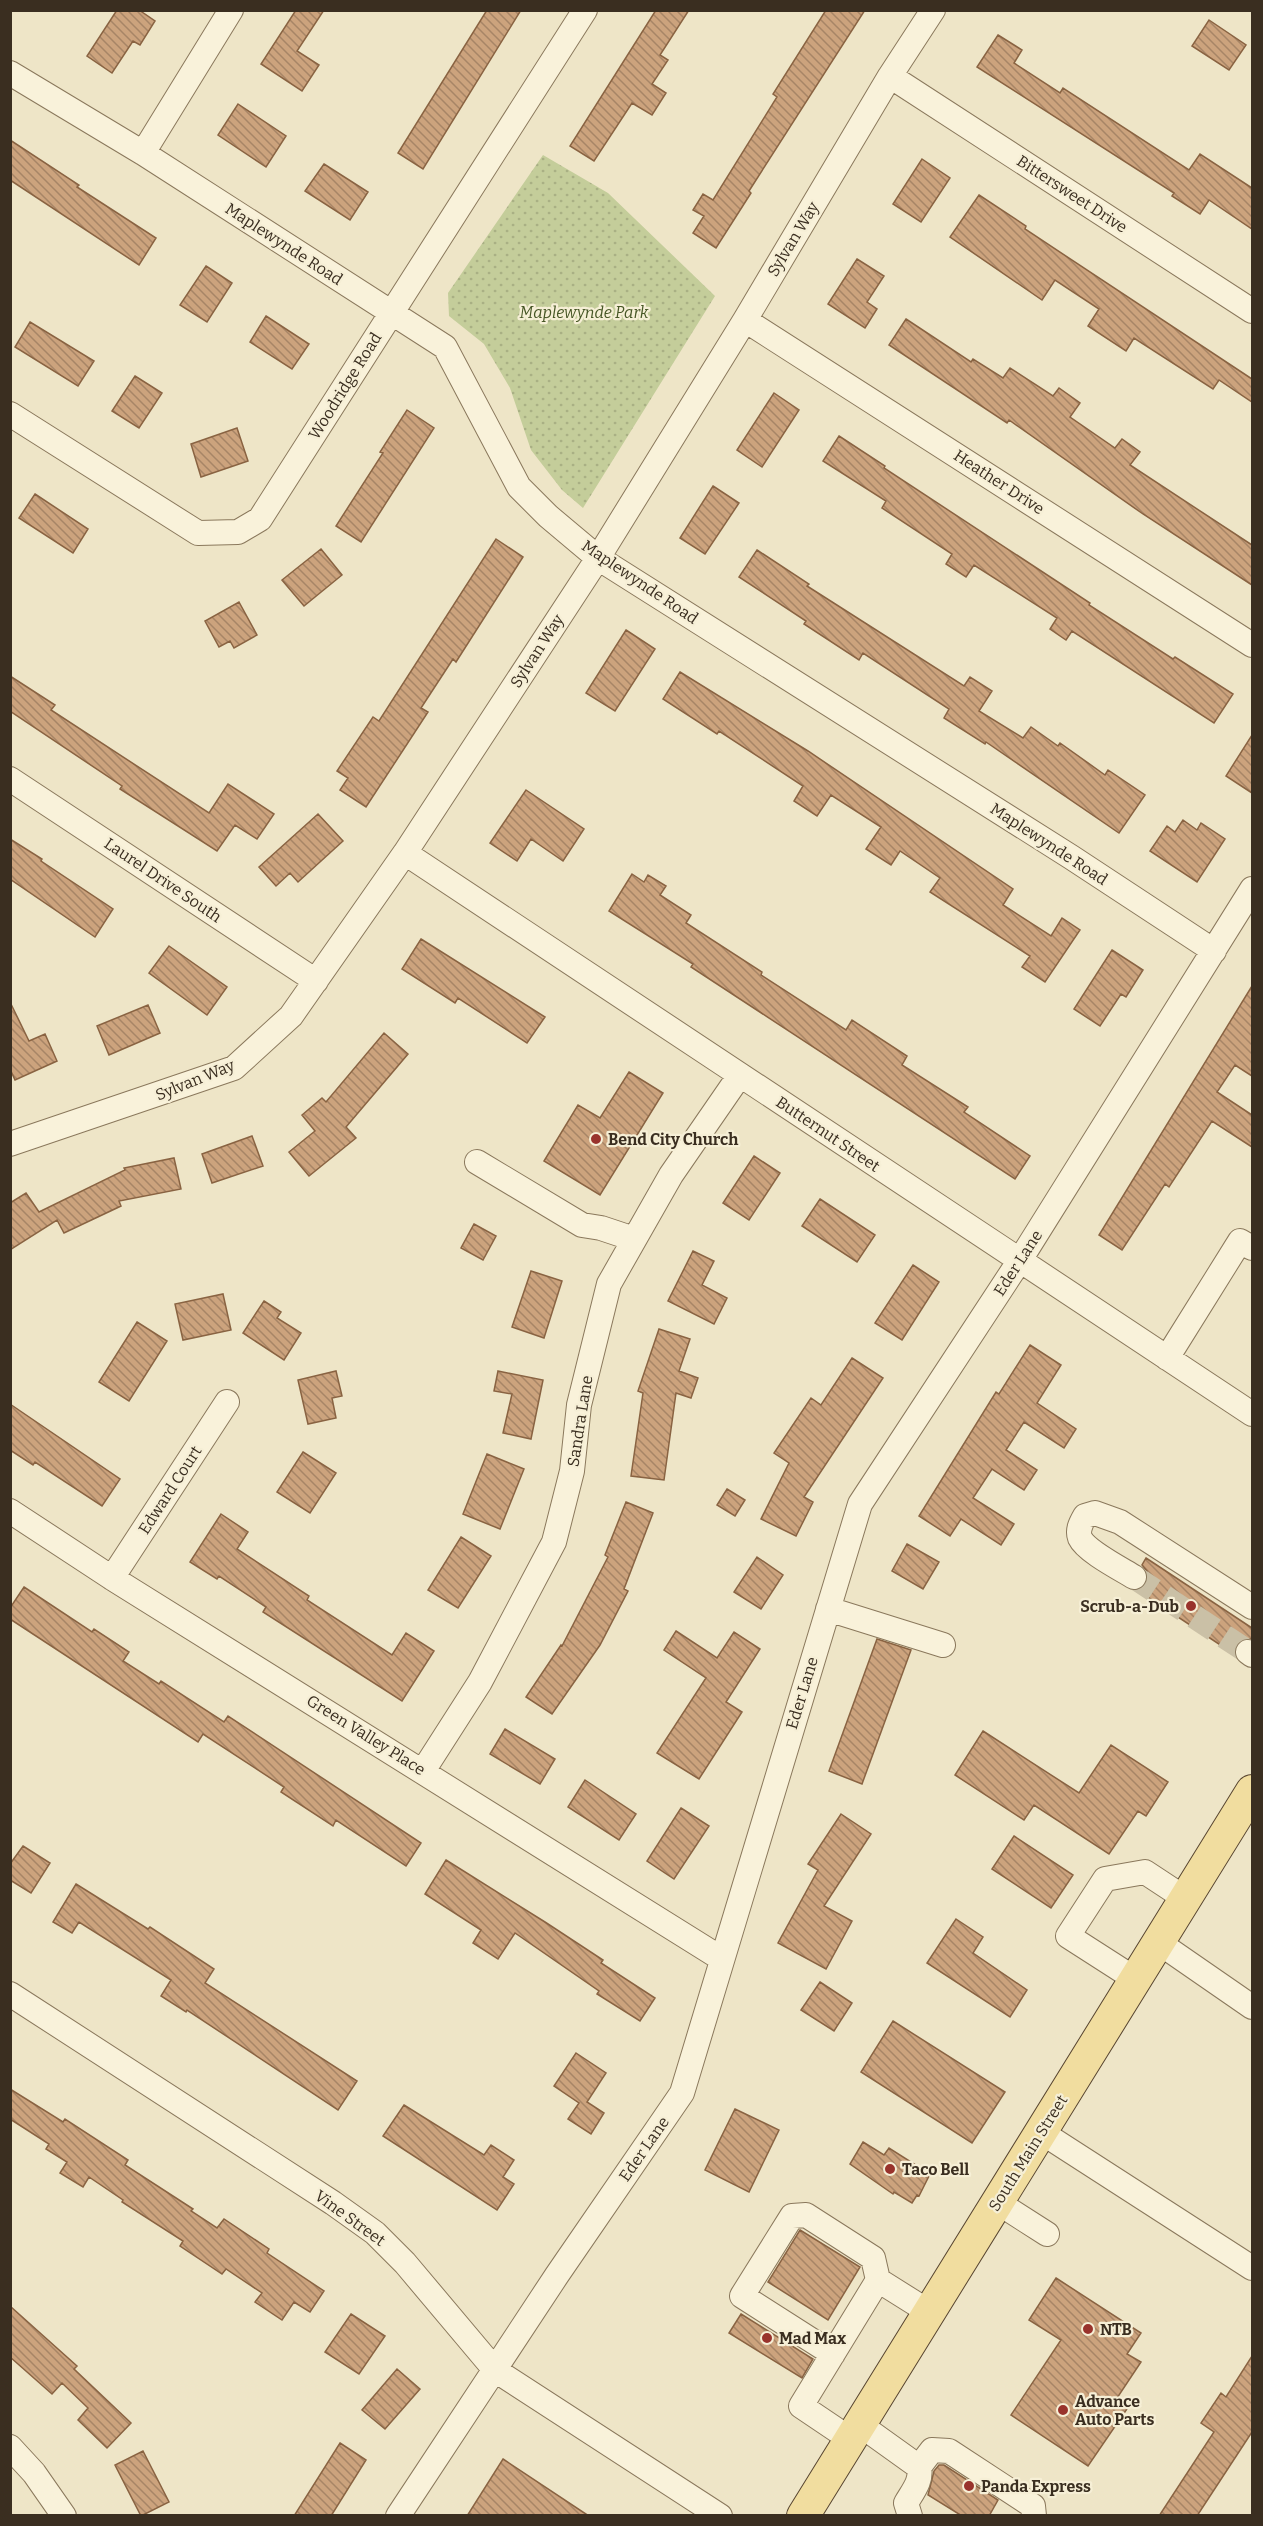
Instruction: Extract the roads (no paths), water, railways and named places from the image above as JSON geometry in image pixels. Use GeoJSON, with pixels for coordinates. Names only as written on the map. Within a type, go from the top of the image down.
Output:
{"type":"FeatureCollection","features":[{"type":"Feature","properties":{"kind":"main road","name":"South Main Street"},"geometry":{"type":"LineString","coordinates":[[803,2516],[1252,1791]]}},
{"type":"Feature","properties":{"kind":"street"},"geometry":{"type":"LineString","coordinates":[[143,153],[231,10]]}},
{"type":"Feature","properties":{"kind":"street","name":"Woodridge Road"},"geometry":{"type":"LineString","coordinates":[[10,414],[198,533],[238,532],[260,519],[585,10]]}},
{"type":"Feature","properties":{"kind":"street","name":"Sylvan Way"},"geometry":{"type":"LineString","coordinates":[[10,1144],[234,1068],[291,1016],[405,853],[598,558],[745,320],[890,76],[933,10]]}},
{"type":"Feature","properties":{"kind":"street","name":"Maplewynde Road"},"geometry":{"type":"LineString","coordinates":[[10,73],[143,153],[445,347],[519,487],[548,516],[598,558],[1071,857],[1214,951]]}},
{"type":"Feature","properties":{"kind":"street","name":"Bittersweet Drive"},"geometry":{"type":"LineString","coordinates":[[890,76],[1252,311]]}},
{"type":"Feature","properties":{"kind":"street","name":"Heather Drive"},"geometry":{"type":"LineString","coordinates":[[745,320],[1252,645]]}},
{"type":"Feature","properties":{"kind":"street","name":"Laurel Drive South"},"geometry":{"type":"LineString","coordinates":[[10,779],[316,981]]}},
{"type":"Feature","properties":{"kind":"street","name":"Butternut Street"},"geometry":{"type":"LineString","coordinates":[[405,853],[1252,1414]]}},
{"type":"Feature","properties":{"kind":"street","name":"Eder Lane"},"geometry":{"type":"LineString","coordinates":[[398,2516],[471,2403],[682,2093],[860,1504],[1020,1260],[1252,889]]}},
{"type":"Feature","properties":{"kind":"street","name":"Sandra Lane"},"geometry":{"type":"LineString","coordinates":[[423,1771],[480,1682],[554,1542],[572,1471],[579,1405],[609,1284],[671,1175],[740,1075]]}},
{"type":"Feature","properties":{"kind":"street"},"geometry":{"type":"LineString","coordinates":[[477,1162],[582,1225],[601,1228],[634,1239]]}},
{"type":"Feature","properties":{"kind":"street"},"geometry":{"type":"LineString","coordinates":[[1167,1358],[1240,1241],[1252,1248]]}},
{"type":"Feature","properties":{"kind":"street","name":"Edward Court"},"geometry":{"type":"LineString","coordinates":[[112,1578],[227,1402]]}},
{"type":"Feature","properties":{"kind":"street","name":"Green Valley Place"},"geometry":{"type":"LineString","coordinates":[[10,1510],[112,1578],[722,1959]]}},
{"type":"Feature","properties":{"kind":"street"},"geometry":{"type":"LineString","coordinates":[[1134,1577],[1081,1539],[1079,1526],[1085,1516],[1095,1513],[1108,1516],[1155,1543],[1252,1607]]}},
{"type":"Feature","properties":{"kind":"street"},"geometry":{"type":"LineString","coordinates":[[828,1609],[942,1645]]}},
{"type":"Feature","properties":{"kind":"street"},"geometry":{"type":"LineString","coordinates":[[1135,1979],[1068,1935],[1105,1879],[1144,1872],[1186,1899]]}},
{"type":"Feature","properties":{"kind":"street"},"geometry":{"type":"LineString","coordinates":[[1158,1942],[1252,2007]]}},
{"type":"Feature","properties":{"kind":"street","name":"Vine Street"},"geometry":{"type":"LineString","coordinates":[[10,1994],[333,2203],[375,2233],[405,2263],[495,2370],[720,2516]]}},
{"type":"Feature","properties":{"kind":"street"},"geometry":{"type":"LineString","coordinates":[[1041,2132],[1252,2268]]}},
{"type":"Feature","properties":{"kind":"street"},"geometry":{"type":"LineString","coordinates":[[997,2202],[1047,2234]]}},
{"type":"Feature","properties":{"kind":"street"},"geometry":{"type":"LineString","coordinates":[[833,2354],[742,2296],[792,2216],[806,2216],[873,2258],[878,2280],[833,2354],[801,2406],[919,2467],[921,2475],[919,2482],[906,2503],[910,2516]]}},
{"type":"Feature","properties":{"kind":"street"},"geometry":{"type":"LineString","coordinates":[[878,2280],[929,2312]]}},
{"type":"Feature","properties":{"kind":"street"},"geometry":{"type":"LineString","coordinates":[[10,2447],[34,2473],[64,2516]]}},
{"type":"Feature","properties":{"kind":"street"},"geometry":{"type":"LineString","coordinates":[[919,2467],[932,2450],[949,2451],[1033,2506],[1034,2516]]}},
{"type":"Feature","properties":{"kind":"tunnel"},"geometry":{"type":"LineString","coordinates":[[1134,1577],[1248,1652]]}},
{"type":"Feature","properties":{"kind":"place","name":"Bend City Church"},"geometry":{"type":"Point","coordinates":[596,1139]}},
{"type":"Feature","properties":{"kind":"place","name":"Scrub-a-Dub"},"geometry":{"type":"Point","coordinates":[1191,1606]}},
{"type":"Feature","properties":{"kind":"place","name":"Taco Bell"},"geometry":{"type":"Point","coordinates":[890,2169]}},
{"type":"Feature","properties":{"kind":"place","name":"NTB"},"geometry":{"type":"Point","coordinates":[1088,2329]}},
{"type":"Feature","properties":{"kind":"place","name":"Mad Max"},"geometry":{"type":"Point","coordinates":[767,2338]}},
{"type":"Feature","properties":{"kind":"place","name":"Advance Auto Parts"},"geometry":{"type":"Point","coordinates":[1063,2410]}},
{"type":"Feature","properties":{"kind":"place","name":"Panda Express"},"geometry":{"type":"Point","coordinates":[969,2486]}},
{"type":"Feature","properties":{"kind":"park label","name":"Maplewynde Park"},"geometry":{"type":"Point","coordinates":[584,312]}}]}
